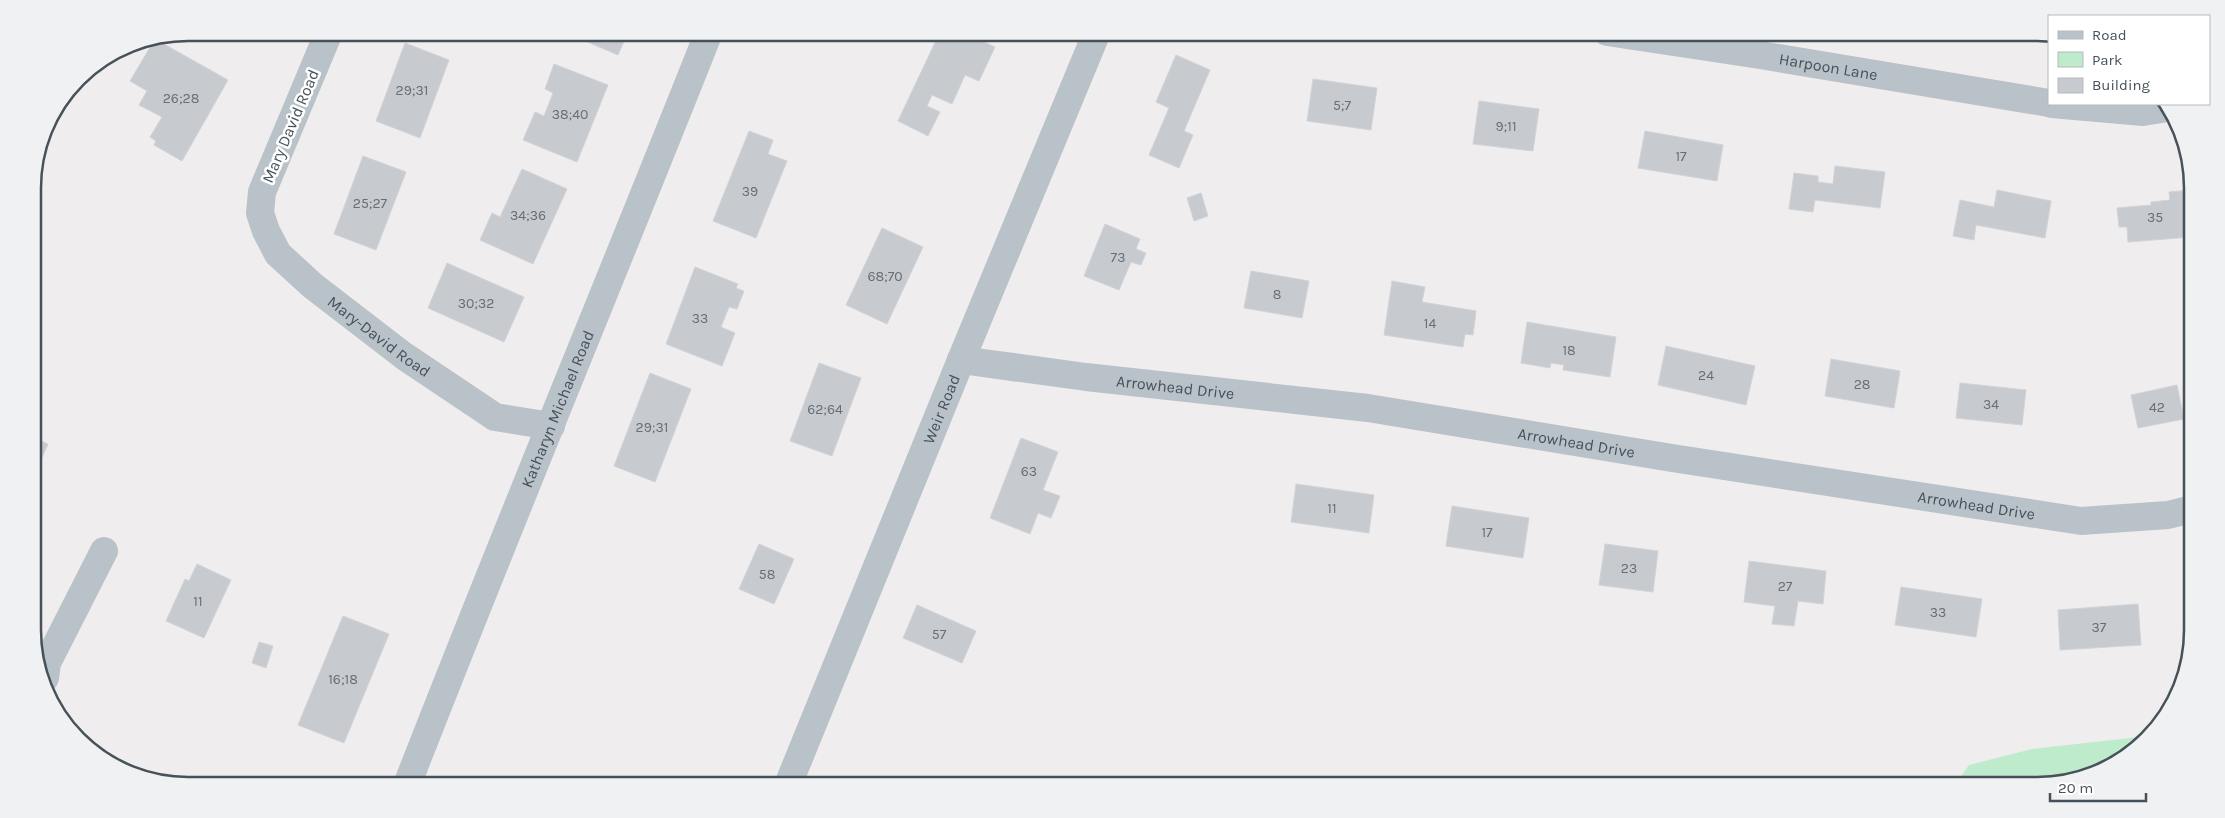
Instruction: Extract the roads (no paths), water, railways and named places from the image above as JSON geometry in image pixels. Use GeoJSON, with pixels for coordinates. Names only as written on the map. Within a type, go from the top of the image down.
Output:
{"type":"FeatureCollection","features":[{"type":"Feature","properties":{"kind":"street","name":"Harpoon Lane"},"geometry":{"type":"LineString","coordinates":[[1668,41],[2048,104]]}},
{"type":"Feature","properties":{"kind":"street","name":"Mary David Road"},"geometry":{"type":"LineString","coordinates":[[262,192],[325,42]]}},
{"type":"Feature","properties":{"kind":"street","name":"Katharyn Michael Road"},"geometry":{"type":"LineString","coordinates":[[411,777],[479,600],[705,42]]}},
{"type":"Feature","properties":{"kind":"street","name":"Weir Road"},"geometry":{"type":"LineString","coordinates":[[791,777],[1093,42]]}},
{"type":"Feature","properties":{"kind":"street","name":"Harpoon Lane"},"geometry":{"type":"LineString","coordinates":[[2062,105],[2143,112],[2160,109]]}},
{"type":"Feature","properties":{"kind":"street","name":"Mary-David Road"},"geometry":{"type":"LineString","coordinates":[[262,192],[260,213],[266,231],[278,254],[313,286],[404,356],[495,417],[551,426]]}},
{"type":"Feature","properties":{"kind":"street","name":"Arrowhead Drive"},"geometry":{"type":"LineString","coordinates":[[961,360],[1086,377],[1368,408],[1672,458],[2080,521],[2168,515],[2184,511]]}},
{"type":"Feature","properties":{"kind":"street"},"geometry":{"type":"LineString","coordinates":[[46,667],[104,551]]}}]}
